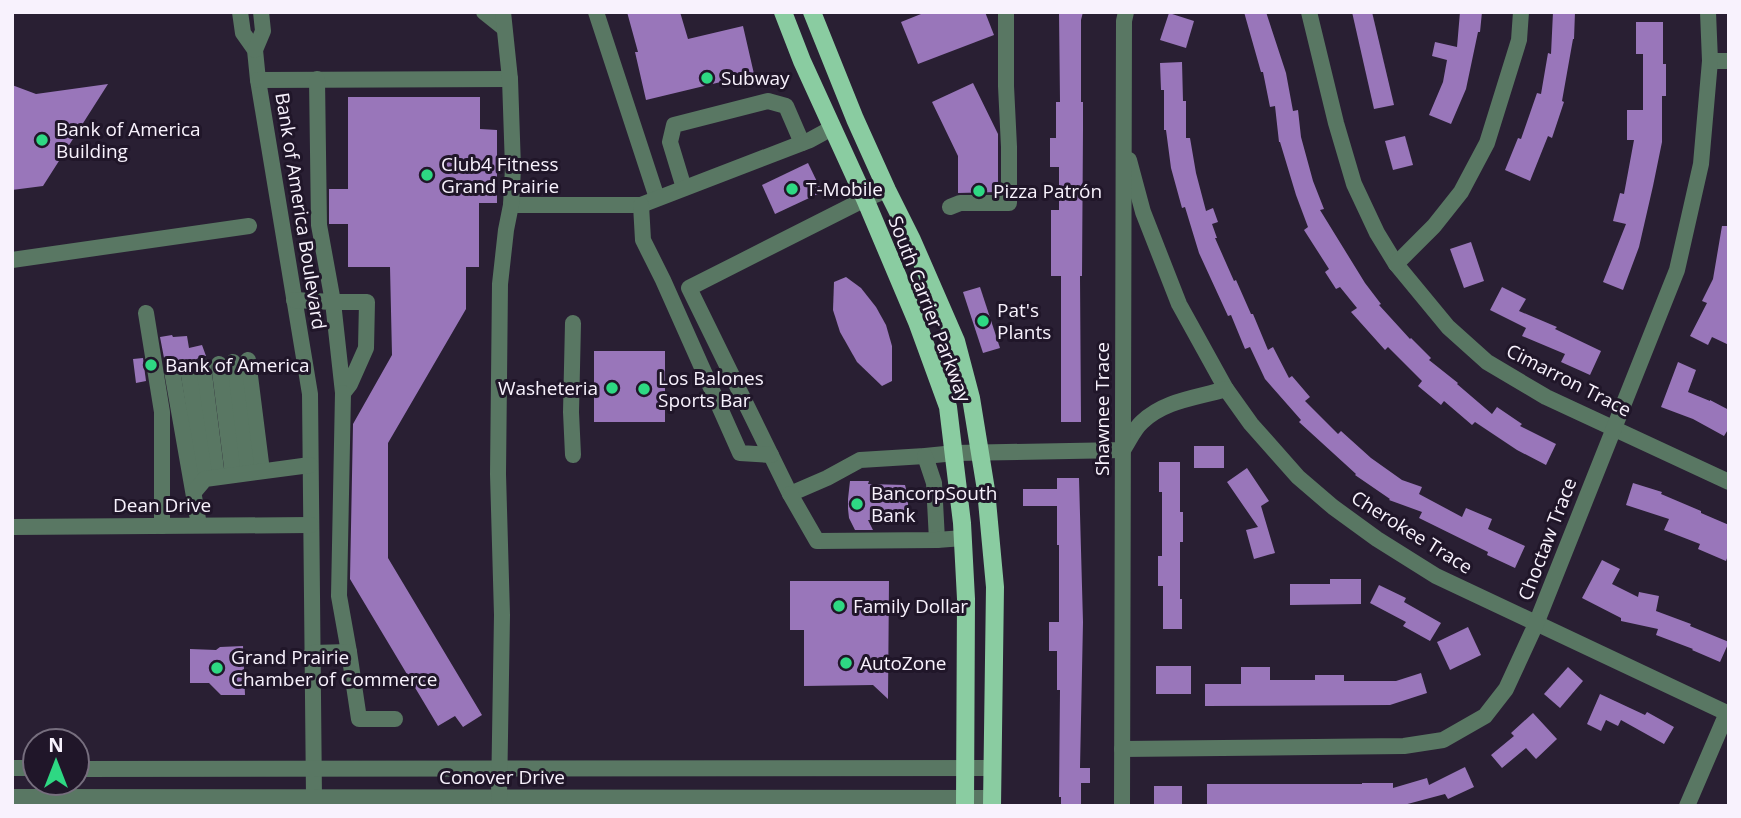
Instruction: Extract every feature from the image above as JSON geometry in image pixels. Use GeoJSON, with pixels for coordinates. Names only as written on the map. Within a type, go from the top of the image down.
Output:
{"type":"FeatureCollection","features":[{"type":"Feature","properties":{"kind":"main road","name":"South Carrier Parkway"},"geometry":{"type":"LineString","coordinates":[[783,12],[917,322],[948,407],[963,538],[966,599],[965,802]]}},
{"type":"Feature","properties":{"kind":"main road","name":"South Carrier Parkway"},"geometry":{"type":"LineString","coordinates":[[812,12],[855,119],[956,341],[971,398],[986,490],[995,587],[992,802]]}},
{"type":"Feature","properties":{"kind":"street","name":"Bank of America Boulevard"},"geometry":{"type":"LineString","coordinates":[[240,12],[243,33],[255,50]]}},
{"type":"Feature","properties":{"kind":"street","name":"Bank of America Boulevard"},"geometry":{"type":"LineString","coordinates":[[261,12],[263,31],[255,50],[258,80],[310,394],[314,798]]}},
{"type":"Feature","properties":{"kind":"street"},"geometry":{"type":"LineString","coordinates":[[484,12],[504,20],[510,79],[513,168],[512,205],[506,230],[500,284],[500,770],[505,801]]}},
{"type":"Feature","properties":{"kind":"street"},"geometry":{"type":"LineString","coordinates":[[596,12],[657,198]]}},
{"type":"Feature","properties":{"kind":"street"},"geometry":{"type":"LineString","coordinates":[[950,207],[960,203],[1009,203],[1006,12]]}},
{"type":"Feature","properties":{"kind":"street","name":"Shawnee Trace"},"geometry":{"type":"LineString","coordinates":[[1122,806],[1126,12]]}},
{"type":"Feature","properties":{"kind":"street","name":"Cimarron Trace"},"geometry":{"type":"LineString","coordinates":[[1308,12],[1354,184],[1377,233],[1396,264],[1448,327],[1487,362],[1546,397],[1729,482]]}},
{"type":"Feature","properties":{"kind":"street"},"geometry":{"type":"LineString","coordinates":[[1396,264],[1434,226],[1461,192],[1487,144],[1519,40],[1521,12]]}},
{"type":"Feature","properties":{"kind":"street","name":"Choctaw Trace"},"geometry":{"type":"LineString","coordinates":[[1122,749],[1404,746],[1443,740],[1485,716],[1506,689],[1536,624],[1677,270],[1700,164],[1710,61],[1708,12]]}},
{"type":"Feature","properties":{"kind":"street"},"geometry":{"type":"LineString","coordinates":[[1710,61],[1729,61]]}},
{"type":"Feature","properties":{"kind":"street"},"geometry":{"type":"LineString","coordinates":[[317,79],[319,225],[333,302],[343,393],[339,596],[359,719],[395,719]]}},
{"type":"Feature","properties":{"kind":"street"},"geometry":{"type":"LineString","coordinates":[[258,80],[510,79]]}},
{"type":"Feature","properties":{"kind":"street"},"geometry":{"type":"LineString","coordinates":[[684,188],[670,142],[674,125],[768,101],[786,106],[803,143]]}},
{"type":"Feature","properties":{"kind":"street"},"geometry":{"type":"LineString","coordinates":[[512,205],[641,205],[803,143],[832,128]]}},
{"type":"Feature","properties":{"kind":"street","name":"Cherokee Trace"},"geometry":{"type":"LineString","coordinates":[[1124,139],[1143,212],[1178,304],[1226,389],[1251,424],[1298,477],[1377,539],[1436,576],[1728,714]]}},
{"type":"Feature","properties":{"kind":"street"},"geometry":{"type":"LineString","coordinates":[[668,294],[688,288],[887,190]]}},
{"type":"Feature","properties":{"kind":"street"},"geometry":{"type":"LineString","coordinates":[[641,205],[643,240],[740,453],[771,455]]}},
{"type":"Feature","properties":{"kind":"street"},"geometry":{"type":"LineString","coordinates":[[12,260],[249,226]]}},
{"type":"Feature","properties":{"kind":"street"},"geometry":{"type":"LineString","coordinates":[[688,288],[790,494],[817,541],[963,538]]}},
{"type":"Feature","properties":{"kind":"street"},"geometry":{"type":"LineString","coordinates":[[294,300],[367,302],[366,348],[350,384],[343,393]]}},
{"type":"Feature","properties":{"kind":"street"},"geometry":{"type":"LineString","coordinates":[[146,313],[162,412],[162,526]]}},
{"type":"Feature","properties":{"kind":"street"},"geometry":{"type":"LineString","coordinates":[[573,323],[573,455]]}},
{"type":"Feature","properties":{"kind":"street"},"geometry":{"type":"LineString","coordinates":[[211,365],[233,475]]}},
{"type":"Feature","properties":{"kind":"street"},"geometry":{"type":"LineString","coordinates":[[211,365],[233,475]]}},
{"type":"Feature","properties":{"kind":"street"},"geometry":{"type":"LineString","coordinates":[[211,365],[233,475]]}},
{"type":"Feature","properties":{"kind":"street"},"geometry":{"type":"LineString","coordinates":[[198,525],[194,492],[211,365]]}},
{"type":"Feature","properties":{"kind":"street"},"geometry":{"type":"LineString","coordinates":[[790,494],[860,460],[980,452],[1123,450],[1141,423],[1162,408],[1188,398],[1226,389]]}},
{"type":"Feature","properties":{"kind":"street"},"geometry":{"type":"LineString","coordinates":[[925,456],[934,483],[937,540]]}},
{"type":"Feature","properties":{"kind":"street"},"geometry":{"type":"LineString","coordinates":[[194,492],[233,475],[310,465]]}},
{"type":"Feature","properties":{"kind":"street","name":"Dean Drive"},"geometry":{"type":"LineString","coordinates":[[12,527],[311,525]]}},
{"type":"Feature","properties":{"kind":"street"},"geometry":{"type":"LineString","coordinates":[[312,653],[349,652]]}},
{"type":"Feature","properties":{"kind":"street"},"geometry":{"type":"LineString","coordinates":[[1687,806],[1728,714]]}},
{"type":"Feature","properties":{"kind":"street","name":"Conover Drive"},"geometry":{"type":"LineString","coordinates":[[91,769],[992,768]]}},
{"type":"Feature","properties":{"kind":"street"},"geometry":{"type":"LineString","coordinates":[[156,769],[157,802]]}},
{"type":"Feature","properties":{"kind":"street","name":"Conover Drive"},"geometry":{"type":"LineString","coordinates":[[12,797],[157,802],[314,798],[992,802]]}},
{"type":"Feature","properties":{"kind":"building"},"geometry":{"type":"Polygon","coordinates":[[[627,12],[680,12],[688,39],[743,26],[754,74],[646,100],[635,52],[638,52],[627,12]]]}},
{"type":"Feature","properties":{"kind":"building"},"geometry":{"type":"Polygon","coordinates":[[[926,12],[985,12],[994,35],[918,64],[901,22],[926,12]]]}},
{"type":"Feature","properties":{"kind":"building"},"geometry":{"type":"Polygon","coordinates":[[[1059,12],[1083,12],[1081,422],[1061,422],[1061,276],[1051,276],[1051,210],[1059,210],[1059,167],[1050,167],[1050,138],[1056,138],[1056,102],[1060,102],[1059,12]]]}},
{"type":"Feature","properties":{"kind":"building"},"geometry":{"type":"Polygon","coordinates":[[[1244,12],[1266,12],[1286,73],[1293,111],[1298,110],[1301,137],[1324,209],[1320,210],[1381,304],[1379,305],[1431,358],[1429,360],[1492,414],[1497,407],[1522,424],[1520,426],[1556,444],[1546,465],[1517,450],[1475,422],[1472,425],[1444,401],[1441,405],[1418,386],[1422,381],[1388,347],[1385,350],[1351,312],[1357,308],[1340,287],[1336,289],[1325,272],[1329,269],[1304,230],[1308,227],[1279,142],[1275,106],[1270,107],[1263,72],[1244,12]]]}},
{"type":"Feature","properties":{"kind":"building"},"geometry":{"type":"Polygon","coordinates":[[[1352,12],[1372,12],[1394,105],[1374,109],[1352,12]]]}},
{"type":"Feature","properties":{"kind":"building"},"geometry":{"type":"Polygon","coordinates":[[[1460,12],[1482,12],[1480,32],[1466,89],[1451,124],[1429,115],[1443,82],[1447,60],[1432,56],[1435,42],[1457,47],[1460,12]]]}},
{"type":"Feature","properties":{"kind":"building"},"geometry":{"type":"Polygon","coordinates":[[[1553,12],[1575,12],[1574,39],[1562,101],[1564,102],[1552,138],[1548,136],[1530,181],[1505,170],[1518,138],[1521,139],[1537,93],[1541,94],[1548,53],[1551,54],[1553,12]]]}},
{"type":"Feature","properties":{"kind":"building"},"geometry":{"type":"Polygon","coordinates":[[[1169,13],[1194,21],[1186,48],[1160,40],[1169,13]]]}},
{"type":"Feature","properties":{"kind":"building"},"geometry":{"type":"Polygon","coordinates":[[[1636,22],[1663,22],[1666,96],[1662,96],[1662,142],[1653,186],[1639,247],[1623,290],[1603,282],[1626,224],[1613,221],[1620,193],[1624,194],[1634,140],[1627,140],[1627,110],[1643,110],[1643,54],[1636,54],[1636,22]]]}},
{"type":"Feature","properties":{"kind":"building"},"geometry":{"type":"Polygon","coordinates":[[[1182,62],[1186,138],[1190,138],[1206,211],[1213,208],[1218,222],[1212,224],[1215,238],[1268,350],[1273,347],[1289,378],[1292,376],[1310,397],[1305,401],[1338,434],[1341,431],[1371,458],[1402,480],[1422,487],[1419,494],[1462,517],[1466,508],[1492,519],[1488,529],[1525,546],[1515,568],[1419,518],[1422,512],[1389,500],[1355,475],[1299,422],[1301,420],[1265,379],[1250,347],[1245,349],[1199,253],[1171,168],[1164,130],[1164,90],[1161,90],[1160,63],[1182,62]]]}},
{"type":"Feature","properties":{"kind":"building"},"geometry":{"type":"Polygon","coordinates":[[[973,83],[998,134],[998,192],[958,193],[958,156],[932,102],[973,83]]]}},
{"type":"Feature","properties":{"kind":"building","name":"Bank of America Building"},"geometry":{"type":"Polygon","coordinates":[[[108,84],[43,186],[12,190],[12,85],[36,94],[108,84]]]}},
{"type":"Feature","properties":{"kind":"building"},"geometry":{"type":"Polygon","coordinates":[[[348,97],[480,97],[480,129],[497,130],[497,203],[479,203],[479,267],[466,267],[466,309],[388,443],[388,558],[482,715],[463,727],[455,716],[438,726],[350,579],[353,424],[392,355],[390,267],[348,267],[348,224],[329,224],[329,189],[348,189],[348,97]]]}},
{"type":"Feature","properties":{"kind":"building"},"geometry":{"type":"Polygon","coordinates":[[[1405,136],[1413,165],[1393,170],[1385,141],[1405,136]]]}},
{"type":"Feature","properties":{"kind":"building","name":"T-Mobile"},"geometry":{"type":"Polygon","coordinates":[[[808,163],[822,192],[775,214],[762,185],[808,163]]]}},
{"type":"Feature","properties":{"kind":"building"},"geometry":{"type":"Polygon","coordinates":[[[1722,226],[1729,226],[1729,345],[1712,337],[1708,345],[1690,336],[1707,303],[1702,301],[1713,279],[1722,226]]]}},
{"type":"Feature","properties":{"kind":"building"},"geometry":{"type":"Polygon","coordinates":[[[1471,242],[1484,281],[1464,288],[1450,249],[1471,242]]]}},
{"type":"Feature","properties":{"kind":"building"},"geometry":{"type":"Polygon","coordinates":[[[846,277],[861,288],[886,325],[892,346],[892,381],[882,386],[857,362],[840,332],[833,310],[834,282],[846,277]]]}},
{"type":"Feature","properties":{"kind":"building"},"geometry":{"type":"Polygon","coordinates":[[[980,287],[1000,348],[983,353],[963,292],[980,287]]]}},
{"type":"Feature","properties":{"kind":"building"},"geometry":{"type":"Polygon","coordinates":[[[1502,287],[1526,299],[1519,311],[1557,327],[1555,329],[1601,351],[1590,375],[1561,362],[1565,354],[1522,336],[1526,328],[1490,310],[1502,287]]]}},
{"type":"Feature","properties":{"kind":"building"},"geometry":{"type":"Polygon","coordinates":[[[187,336],[189,348],[202,345],[206,356],[194,361],[186,359],[179,364],[171,361],[165,363],[160,337],[187,336]]]}},
{"type":"Feature","properties":{"kind":"building"},"geometry":{"type":"Polygon","coordinates":[[[594,351],[665,351],[665,422],[594,422],[594,351]]]}},
{"type":"Feature","properties":{"kind":"building"},"geometry":{"type":"Polygon","coordinates":[[[143,358],[146,381],[136,383],[133,359],[143,358]]]}},
{"type":"Feature","properties":{"kind":"building"},"geometry":{"type":"Polygon","coordinates":[[[1678,362],[1696,370],[1688,392],[1729,410],[1729,428],[1724,436],[1693,419],[1661,407],[1678,362]]]}},
{"type":"Feature","properties":{"kind":"building"},"geometry":{"type":"Polygon","coordinates":[[[1194,446],[1224,446],[1224,468],[1194,468],[1194,446]]]}},
{"type":"Feature","properties":{"kind":"building"},"geometry":{"type":"Polygon","coordinates":[[[1159,462],[1180,462],[1180,512],[1183,512],[1183,542],[1180,542],[1182,629],[1163,629],[1163,586],[1158,586],[1158,556],[1162,556],[1159,462]]]}},
{"type":"Feature","properties":{"kind":"building"},"geometry":{"type":"Polygon","coordinates":[[[1247,468],[1269,501],[1261,506],[1275,553],[1254,559],[1246,530],[1258,527],[1227,482],[1247,468]]]}},
{"type":"Feature","properties":{"kind":"building"},"geometry":{"type":"Polygon","coordinates":[[[1057,478],[1079,478],[1083,622],[1080,768],[1090,768],[1090,783],[1081,783],[1081,806],[1061,806],[1059,797],[1060,690],[1057,690],[1057,651],[1049,651],[1049,622],[1059,622],[1057,506],[1023,506],[1023,489],[1057,489],[1057,478]]]}},
{"type":"Feature","properties":{"kind":"building"},"geometry":{"type":"Polygon","coordinates":[[[850,481],[905,485],[908,508],[905,520],[868,520],[873,530],[855,530],[848,509],[850,481]]]}},
{"type":"Feature","properties":{"kind":"building"},"geometry":{"type":"Polygon","coordinates":[[[1633,483],[1662,492],[1661,494],[1729,525],[1729,553],[1726,561],[1698,549],[1700,544],[1664,530],[1669,519],[1626,505],[1633,483]]]}},
{"type":"Feature","properties":{"kind":"building"},"geometry":{"type":"Polygon","coordinates":[[[1602,560],[1620,569],[1612,584],[1638,597],[1639,592],[1659,596],[1656,611],[1729,642],[1720,662],[1656,635],[1658,629],[1621,621],[1621,618],[1582,598],[1602,560]]]}},
{"type":"Feature","properties":{"kind":"building"},"geometry":{"type":"Polygon","coordinates":[[[1330,579],[1361,579],[1361,604],[1290,605],[1290,584],[1330,584],[1330,579]]]}},
{"type":"Feature","properties":{"kind":"building"},"geometry":{"type":"Polygon","coordinates":[[[790,581],[889,581],[888,699],[873,685],[804,686],[804,630],[790,630],[790,581]]]}},
{"type":"Feature","properties":{"kind":"building"},"geometry":{"type":"Polygon","coordinates":[[[1379,585],[1406,598],[1404,602],[1441,623],[1430,641],[1403,626],[1406,622],[1370,603],[1379,585]]]}},
{"type":"Feature","properties":{"kind":"building"},"geometry":{"type":"Polygon","coordinates":[[[1468,627],[1481,655],[1450,670],[1437,642],[1468,627]]]}},
{"type":"Feature","properties":{"kind":"building","name":"Grand Prairie Chamber of Commerce"},"geometry":{"type":"Polygon","coordinates":[[[243,646],[245,695],[221,695],[209,683],[190,683],[190,649],[216,650],[220,647],[243,646]]]}},
{"type":"Feature","properties":{"kind":"building"},"geometry":{"type":"Polygon","coordinates":[[[1156,666],[1191,666],[1191,694],[1156,694],[1156,666]]]}},
{"type":"Feature","properties":{"kind":"building"},"geometry":{"type":"Polygon","coordinates":[[[1241,667],[1270,667],[1270,680],[1315,680],[1315,675],[1344,675],[1344,681],[1396,681],[1421,673],[1427,693],[1390,705],[1205,706],[1205,684],[1241,684],[1241,667]]]}},
{"type":"Feature","properties":{"kind":"building"},"geometry":{"type":"Polygon","coordinates":[[[1568,667],[1583,681],[1560,708],[1544,694],[1568,667]]]}},
{"type":"Feature","properties":{"kind":"building"},"geometry":{"type":"Polygon","coordinates":[[[1600,694],[1645,715],[1647,712],[1674,727],[1664,744],[1621,720],[1618,726],[1606,720],[1601,731],[1587,724],[1600,694]]]}},
{"type":"Feature","properties":{"kind":"building"},"geometry":{"type":"Polygon","coordinates":[[[1533,713],[1557,739],[1536,759],[1526,748],[1502,768],[1491,755],[1514,736],[1511,733],[1533,713]]]}},
{"type":"Feature","properties":{"kind":"building"},"geometry":{"type":"Polygon","coordinates":[[[1465,767],[1474,787],[1448,799],[1445,794],[1400,806],[1207,806],[1207,784],[1393,783],[1393,788],[1427,778],[1429,785],[1465,767]]]}},
{"type":"Feature","properties":{"kind":"building"},"geometry":{"type":"Polygon","coordinates":[[[1154,786],[1182,786],[1182,806],[1154,806],[1154,786]]]}},
{"type":"Feature","properties":{"kind":"place","name":"Subway"},"geometry":{"type":"Point","coordinates":[707,78]}},
{"type":"Feature","properties":{"kind":"place","name":"Bank of America Building"},"geometry":{"type":"Point","coordinates":[42,140]}},
{"type":"Feature","properties":{"kind":"place","name":"Club4 Fitness Grand Prairie"},"geometry":{"type":"Point","coordinates":[427,175]}},
{"type":"Feature","properties":{"kind":"place","name":"T-Mobile"},"geometry":{"type":"Point","coordinates":[792,189]}},
{"type":"Feature","properties":{"kind":"place","name":"Pizza Patrón"},"geometry":{"type":"Point","coordinates":[979,191]}},
{"type":"Feature","properties":{"kind":"place","name":"Pat's Plants"},"geometry":{"type":"Point","coordinates":[983,321]}},
{"type":"Feature","properties":{"kind":"place","name":"Bank of America"},"geometry":{"type":"Point","coordinates":[151,365]}},
{"type":"Feature","properties":{"kind":"place","name":"Washeteria"},"geometry":{"type":"Point","coordinates":[612,388]}},
{"type":"Feature","properties":{"kind":"place","name":"Los Balones Sports Bar"},"geometry":{"type":"Point","coordinates":[644,389]}},
{"type":"Feature","properties":{"kind":"place","name":"BancorpSouth Bank"},"geometry":{"type":"Point","coordinates":[857,504]}},
{"type":"Feature","properties":{"kind":"place","name":"Family Dollar"},"geometry":{"type":"Point","coordinates":[839,606]}},
{"type":"Feature","properties":{"kind":"place","name":"AutoZone"},"geometry":{"type":"Point","coordinates":[846,663]}},
{"type":"Feature","properties":{"kind":"place","name":"Grand Prairie Chamber of Commerce"},"geometry":{"type":"Point","coordinates":[217,668]}}]}
